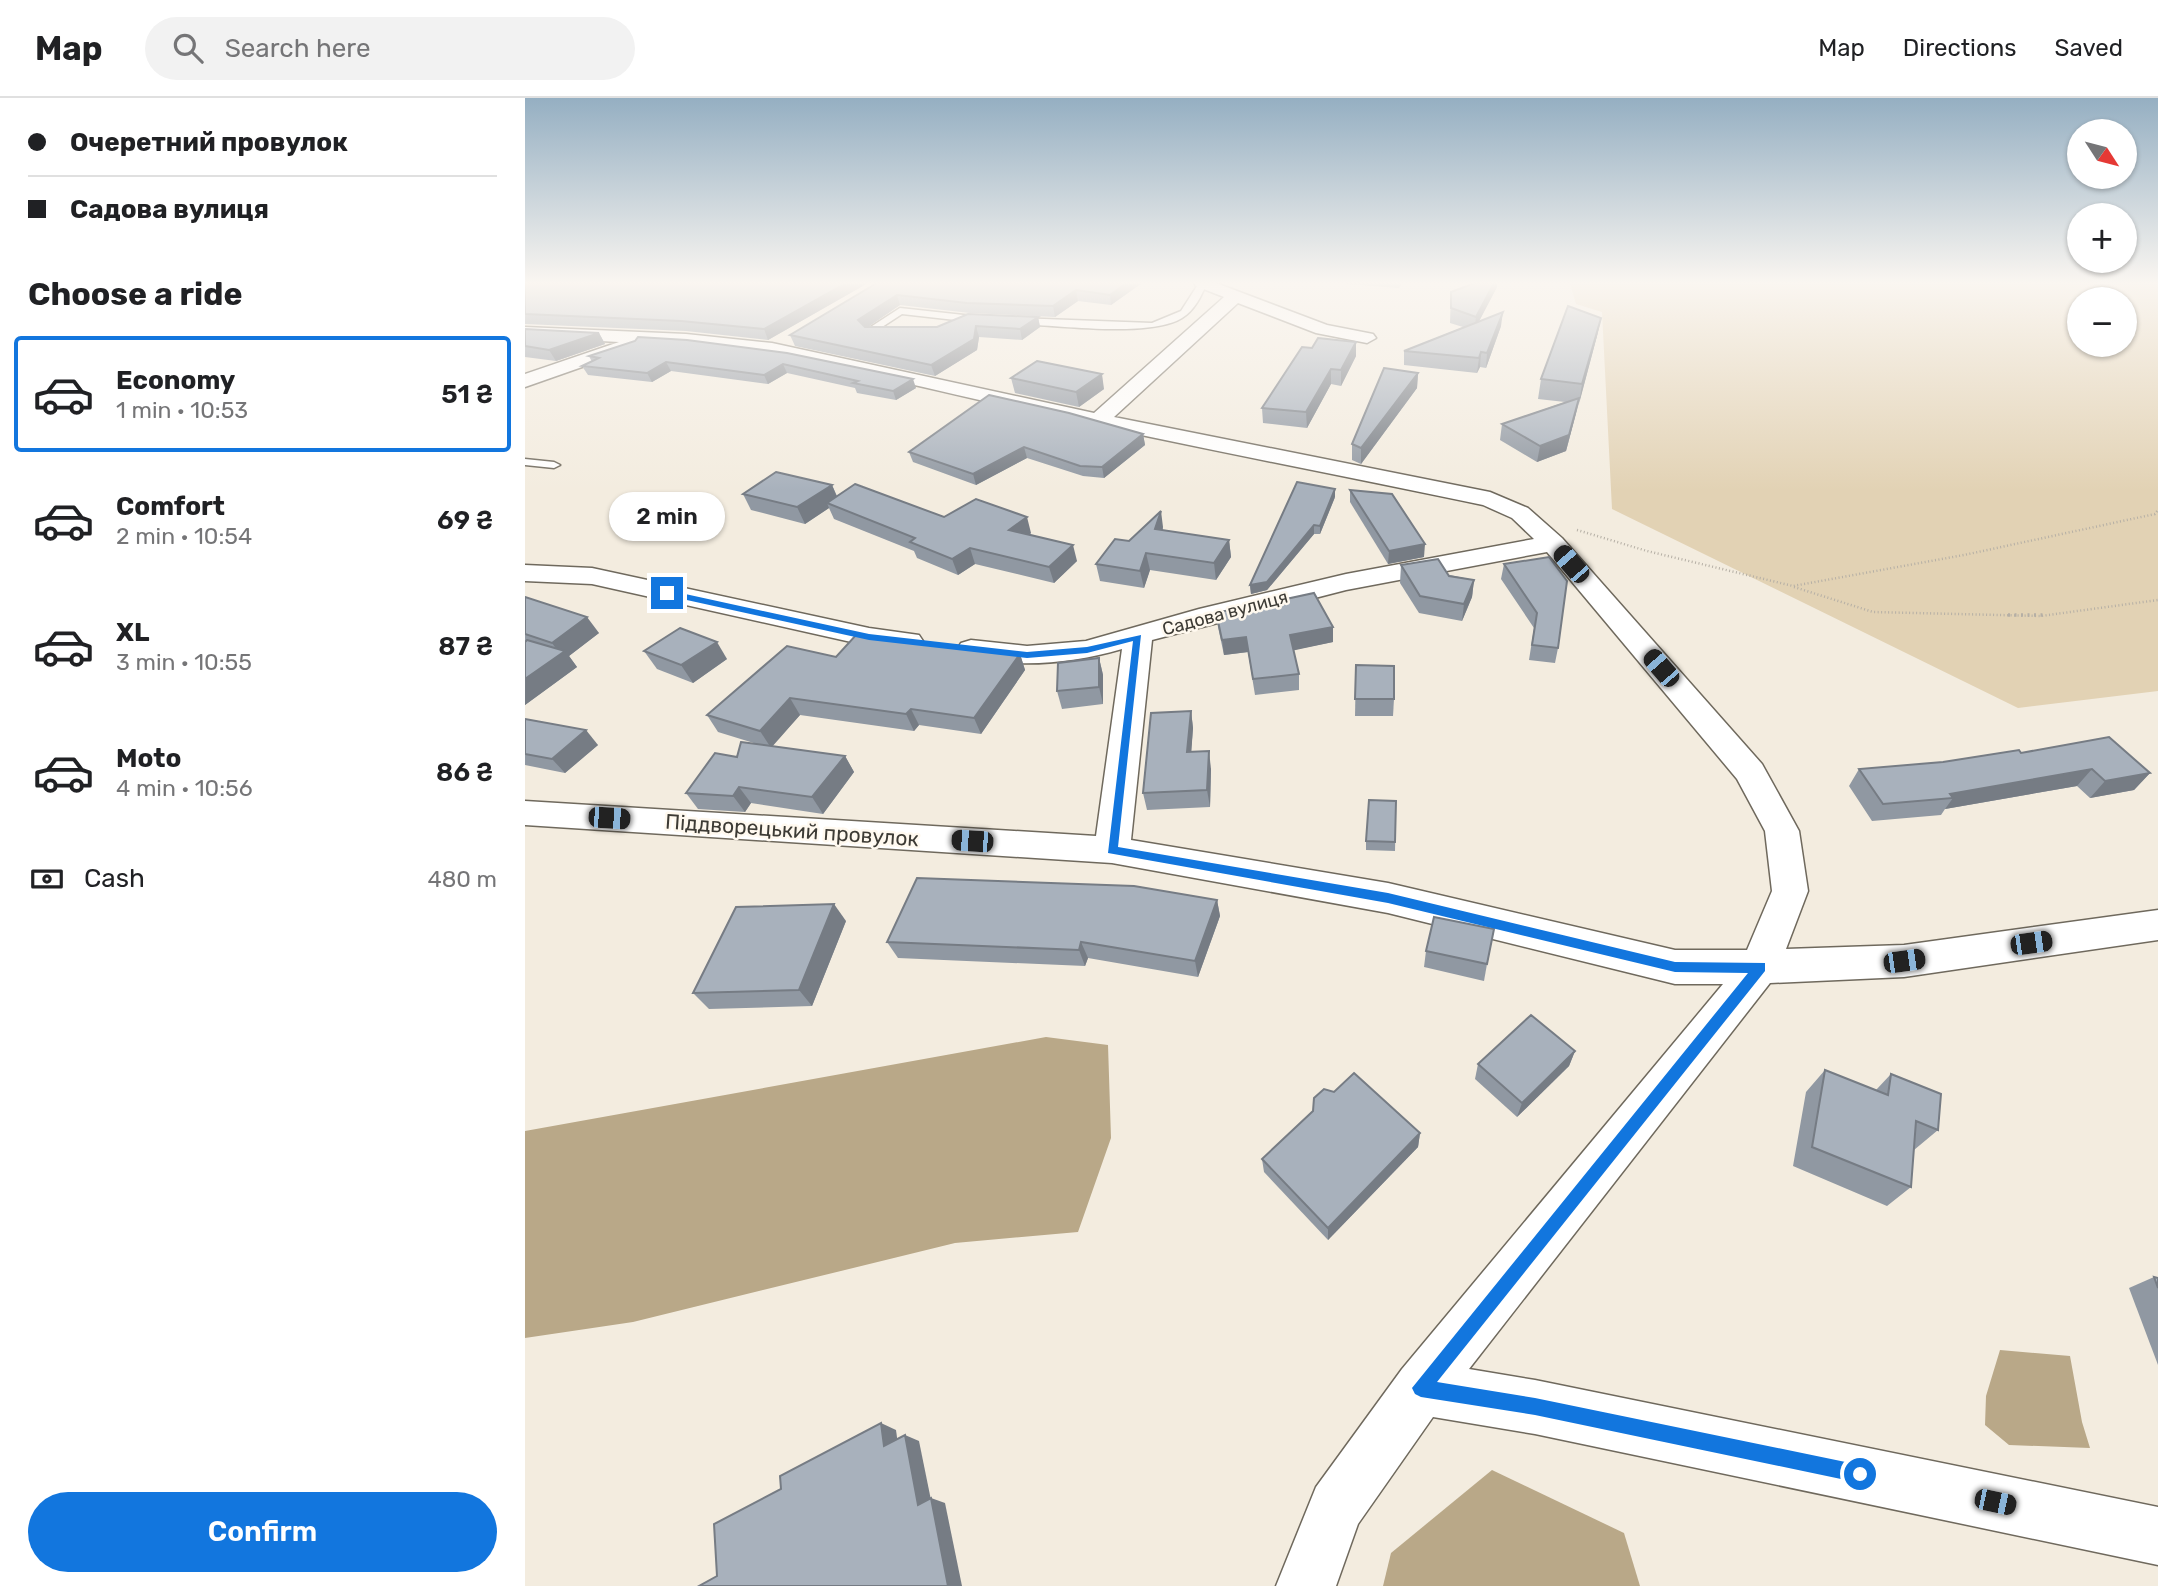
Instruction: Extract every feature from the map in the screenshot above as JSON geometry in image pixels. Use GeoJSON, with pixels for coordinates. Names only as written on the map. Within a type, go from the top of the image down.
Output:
{"type":"FeatureCollection","features":[{"type":"Feature","properties":{"kind":"street"},"geometry":{"type":"LineString","coordinates":[[525,381],[605,352]]}},
{"type":"Feature","properties":{"kind":"street"},"geometry":{"type":"LineString","coordinates":[[788,352],[1098,420],[1490,499],[1520,513],[1553,543],[1750,772],[1782,831],[1790,891],[1760,967],[1421,1388],[1336,1507],[1306,1586]]}},
{"type":"Feature","properties":{"kind":"street"},"geometry":{"type":"LineString","coordinates":[[1098,420],[1173,352]]}},
{"type":"Feature","properties":{"kind":"street","name":"Садова вулиця"},"geometry":{"type":"LineString","coordinates":[[525,573],[592,576],[869,637],[1027,655],[1087,650],[1209,615],[1346,582],[1453,564],[1553,543]]}},
{"type":"Feature","properties":{"kind":"street"},"geometry":{"type":"LineString","coordinates":[[1112,850],[1138,637]]}},
{"type":"Feature","properties":{"kind":"street","name":"Піддворецький провулок"},"geometry":{"type":"LineString","coordinates":[[525,813],[1112,850],[1388,898],[1675,967],[1760,967],[1904,961],[2158,925]]}},
{"type":"Feature","properties":{"kind":"street"},"geometry":{"type":"LineString","coordinates":[[1421,1388],[1535,1407],[2158,1536]]}},
{"type":"Feature","properties":{"kind":"lane"},"geometry":{"type":"LineString","coordinates":[[525,462],[554,465]]}},
{"type":"Feature","properties":{"kind":"path"},"geometry":{"type":"LineString","coordinates":[[1793,586],[1964,555],[2155,514],[2158,510]]}},
{"type":"Feature","properties":{"kind":"path"},"geometry":{"type":"LineString","coordinates":[[1520,513],[1647,551],[1793,586],[1873,612],[2042,616],[2158,600]]}},
{"type":"Feature","properties":{"kind":"shaded area"},"geometry":{"type":"Polygon","coordinates":[[[1604,352],[2067,352],[2067,357],[2137,357],[2137,352],[2158,352],[2158,691],[2018,708],[1612,509],[1604,352]]]}},
{"type":"Feature","properties":{"kind":"shaded area"},"geometry":{"type":"Polygon","coordinates":[[[1046,1037],[1108,1045],[1111,1138],[1078,1232],[955,1243],[633,1322],[525,1338],[525,1131],[1046,1037]]]}},
{"type":"Feature","properties":{"kind":"shaded area"},"geometry":{"type":"Polygon","coordinates":[[[2000,1350],[2070,1356],[2082,1422],[2090,1448],[2009,1445],[1985,1425],[1986,1396],[2000,1350]]]}},
{"type":"Feature","properties":{"kind":"shaded area"},"geometry":{"type":"Polygon","coordinates":[[[1492,1470],[1624,1533],[1640,1586],[1383,1586],[1391,1553],[1492,1470]]]}},
{"type":"Feature","properties":{"kind":"building"},"geometry":{"type":"Polygon","coordinates":[[[600,352],[783,352],[913,379],[893,391],[783,364],[764,375],[666,362],[647,373],[582,366],[599,358],[589,356],[600,352]]]}},
{"type":"Feature","properties":{"kind":"building"},"geometry":{"type":"Polygon","coordinates":[[[872,352],[952,352],[931,365],[872,352]]]}},
{"type":"Feature","properties":{"kind":"building"},"geometry":{"type":"Polygon","coordinates":[[[1298,352],[1350,352],[1341,370],[1331,369],[1306,412],[1262,408],[1298,352]]]}},
{"type":"Feature","properties":{"kind":"building"},"geometry":{"type":"Polygon","coordinates":[[[1419,352],[1481,352],[1479,358],[1419,352]]]}},
{"type":"Feature","properties":{"kind":"building"},"geometry":{"type":"Polygon","coordinates":[[[1551,352],[1591,352],[1582,384],[1541,379],[1551,352]]]}},
{"type":"Feature","properties":{"kind":"building"},"geometry":{"type":"Polygon","coordinates":[[[1037,361],[1102,374],[1076,392],[1011,378],[1037,361]]]}},
{"type":"Feature","properties":{"kind":"building"},"geometry":{"type":"Polygon","coordinates":[[[1384,368],[1418,373],[1361,448],[1352,444],[1384,368]]]}},
{"type":"Feature","properties":{"kind":"building"},"geometry":{"type":"Polygon","coordinates":[[[989,395],[1069,413],[1143,434],[1102,467],[1080,466],[1024,447],[973,474],[909,452],[989,395]]]}},
{"type":"Feature","properties":{"kind":"building"},"geometry":{"type":"Polygon","coordinates":[[[1579,398],[1569,435],[1540,446],[1502,424],[1579,398]]]}},
{"type":"Feature","properties":{"kind":"building"},"geometry":{"type":"Polygon","coordinates":[[[776,472],[832,485],[797,507],[743,494],[776,472]]]}},
{"type":"Feature","properties":{"kind":"building"},"geometry":{"type":"Polygon","coordinates":[[[1297,482],[1335,489],[1320,526],[1314,525],[1267,582],[1250,585],[1297,482]]]}},
{"type":"Feature","properties":{"kind":"building"},"geometry":{"type":"Polygon","coordinates":[[[855,484],[944,517],[976,499],[1027,517],[1009,530],[1073,545],[1049,567],[970,548],[952,559],[910,542],[915,538],[827,503],[855,484]]]}},
{"type":"Feature","properties":{"kind":"building"},"geometry":{"type":"Polygon","coordinates":[[[1350,490],[1392,494],[1425,544],[1389,551],[1350,490]]]}},
{"type":"Feature","properties":{"kind":"building"},"geometry":{"type":"Polygon","coordinates":[[[1161,511],[1155,529],[1229,540],[1214,563],[1146,553],[1140,571],[1096,564],[1115,539],[1129,541],[1161,511]]]}},
{"type":"Feature","properties":{"kind":"building"},"geometry":{"type":"Polygon","coordinates":[[[1549,557],[1567,581],[1558,648],[1532,645],[1537,613],[1504,564],[1549,557]]]}},
{"type":"Feature","properties":{"kind":"building"},"geometry":{"type":"Polygon","coordinates":[[[1438,559],[1449,576],[1474,580],[1464,604],[1420,596],[1401,565],[1438,559]]]}},
{"type":"Feature","properties":{"kind":"building"},"geometry":{"type":"Polygon","coordinates":[[[1314,593],[1333,627],[1290,635],[1299,674],[1253,679],[1246,637],[1222,640],[1216,612],[1288,603],[1286,599],[1314,593]]]}},
{"type":"Feature","properties":{"kind":"building"},"geometry":{"type":"Polygon","coordinates":[[[525,597],[587,617],[552,643],[525,634],[525,597]]]}},
{"type":"Feature","properties":{"kind":"building"},"geometry":{"type":"Polygon","coordinates":[[[680,628],[717,642],[681,665],[644,651],[680,628]]]}},
{"type":"Feature","properties":{"kind":"building"},"geometry":{"type":"Polygon","coordinates":[[[856,635],[1020,654],[974,718],[911,709],[906,714],[790,698],[760,731],[707,715],[787,646],[836,657],[856,635]]]}},
{"type":"Feature","properties":{"kind":"building"},"geometry":{"type":"Polygon","coordinates":[[[527,640],[565,651],[525,679],[527,640]]]}},
{"type":"Feature","properties":{"kind":"building"},"geometry":{"type":"Polygon","coordinates":[[[1099,658],[1099,687],[1057,691],[1058,663],[1099,658]]]}},
{"type":"Feature","properties":{"kind":"building"},"geometry":{"type":"Polygon","coordinates":[[[1356,665],[1394,666],[1394,699],[1355,699],[1356,665]]]}},
{"type":"Feature","properties":{"kind":"building"},"geometry":{"type":"Polygon","coordinates":[[[1191,711],[1187,752],[1209,751],[1207,790],[1143,793],[1151,713],[1191,711]]]}},
{"type":"Feature","properties":{"kind":"building"},"geometry":{"type":"Polygon","coordinates":[[[525,719],[586,730],[552,759],[525,754],[525,719]]]}},
{"type":"Feature","properties":{"kind":"building"},"geometry":{"type":"Polygon","coordinates":[[[2109,737],[2150,773],[2105,781],[2092,769],[1950,794],[1953,798],[1883,804],[1859,769],[1943,762],[2019,750],[2021,753],[2109,737]]]}},
{"type":"Feature","properties":{"kind":"building"},"geometry":{"type":"Polygon","coordinates":[[[741,742],[845,756],[812,797],[739,787],[733,796],[686,793],[715,753],[737,757],[741,742]]]}},
{"type":"Feature","properties":{"kind":"building"},"geometry":{"type":"Polygon","coordinates":[[[1369,800],[1396,801],[1395,842],[1366,841],[1369,800]]]}},
{"type":"Feature","properties":{"kind":"building"},"geometry":{"type":"Polygon","coordinates":[[[917,878],[1134,886],[1217,900],[1195,961],[1081,942],[1079,950],[887,942],[917,878]]]}},
{"type":"Feature","properties":{"kind":"building"},"geometry":{"type":"Polygon","coordinates":[[[834,904],[799,990],[693,993],[736,907],[834,904]]]}},
{"type":"Feature","properties":{"kind":"building"},"geometry":{"type":"Polygon","coordinates":[[[1434,917],[1494,929],[1487,964],[1426,951],[1434,917]]]}},
{"type":"Feature","properties":{"kind":"building"},"geometry":{"type":"Polygon","coordinates":[[[1531,1015],[1575,1051],[1522,1103],[1478,1064],[1531,1015]]]}},
{"type":"Feature","properties":{"kind":"building"},"geometry":{"type":"Polygon","coordinates":[[[1825,1070],[1888,1095],[1891,1074],[1941,1094],[1938,1130],[1916,1121],[1911,1187],[1812,1147],[1825,1070]]]}},
{"type":"Feature","properties":{"kind":"building"},"geometry":{"type":"Polygon","coordinates":[[[1354,1073],[1420,1133],[1328,1228],[1262,1159],[1313,1111],[1314,1098],[1324,1089],[1334,1092],[1354,1073]]]}},
{"type":"Feature","properties":{"kind":"building"},"geometry":{"type":"Polygon","coordinates":[[[881,1423],[884,1446],[905,1435],[918,1505],[931,1498],[948,1586],[699,1586],[717,1576],[714,1524],[781,1489],[780,1476],[881,1423]]]}},
{"type":"Feature","properties":{"kind":"route"},"geometry":{"type":"LineString","coordinates":[[667,593],[869,637],[1027,655],[1087,650],[1138,637],[1112,850],[1388,898],[1675,967],[1760,967],[1421,1388],[1535,1407],[1860,1474]]}}]}
